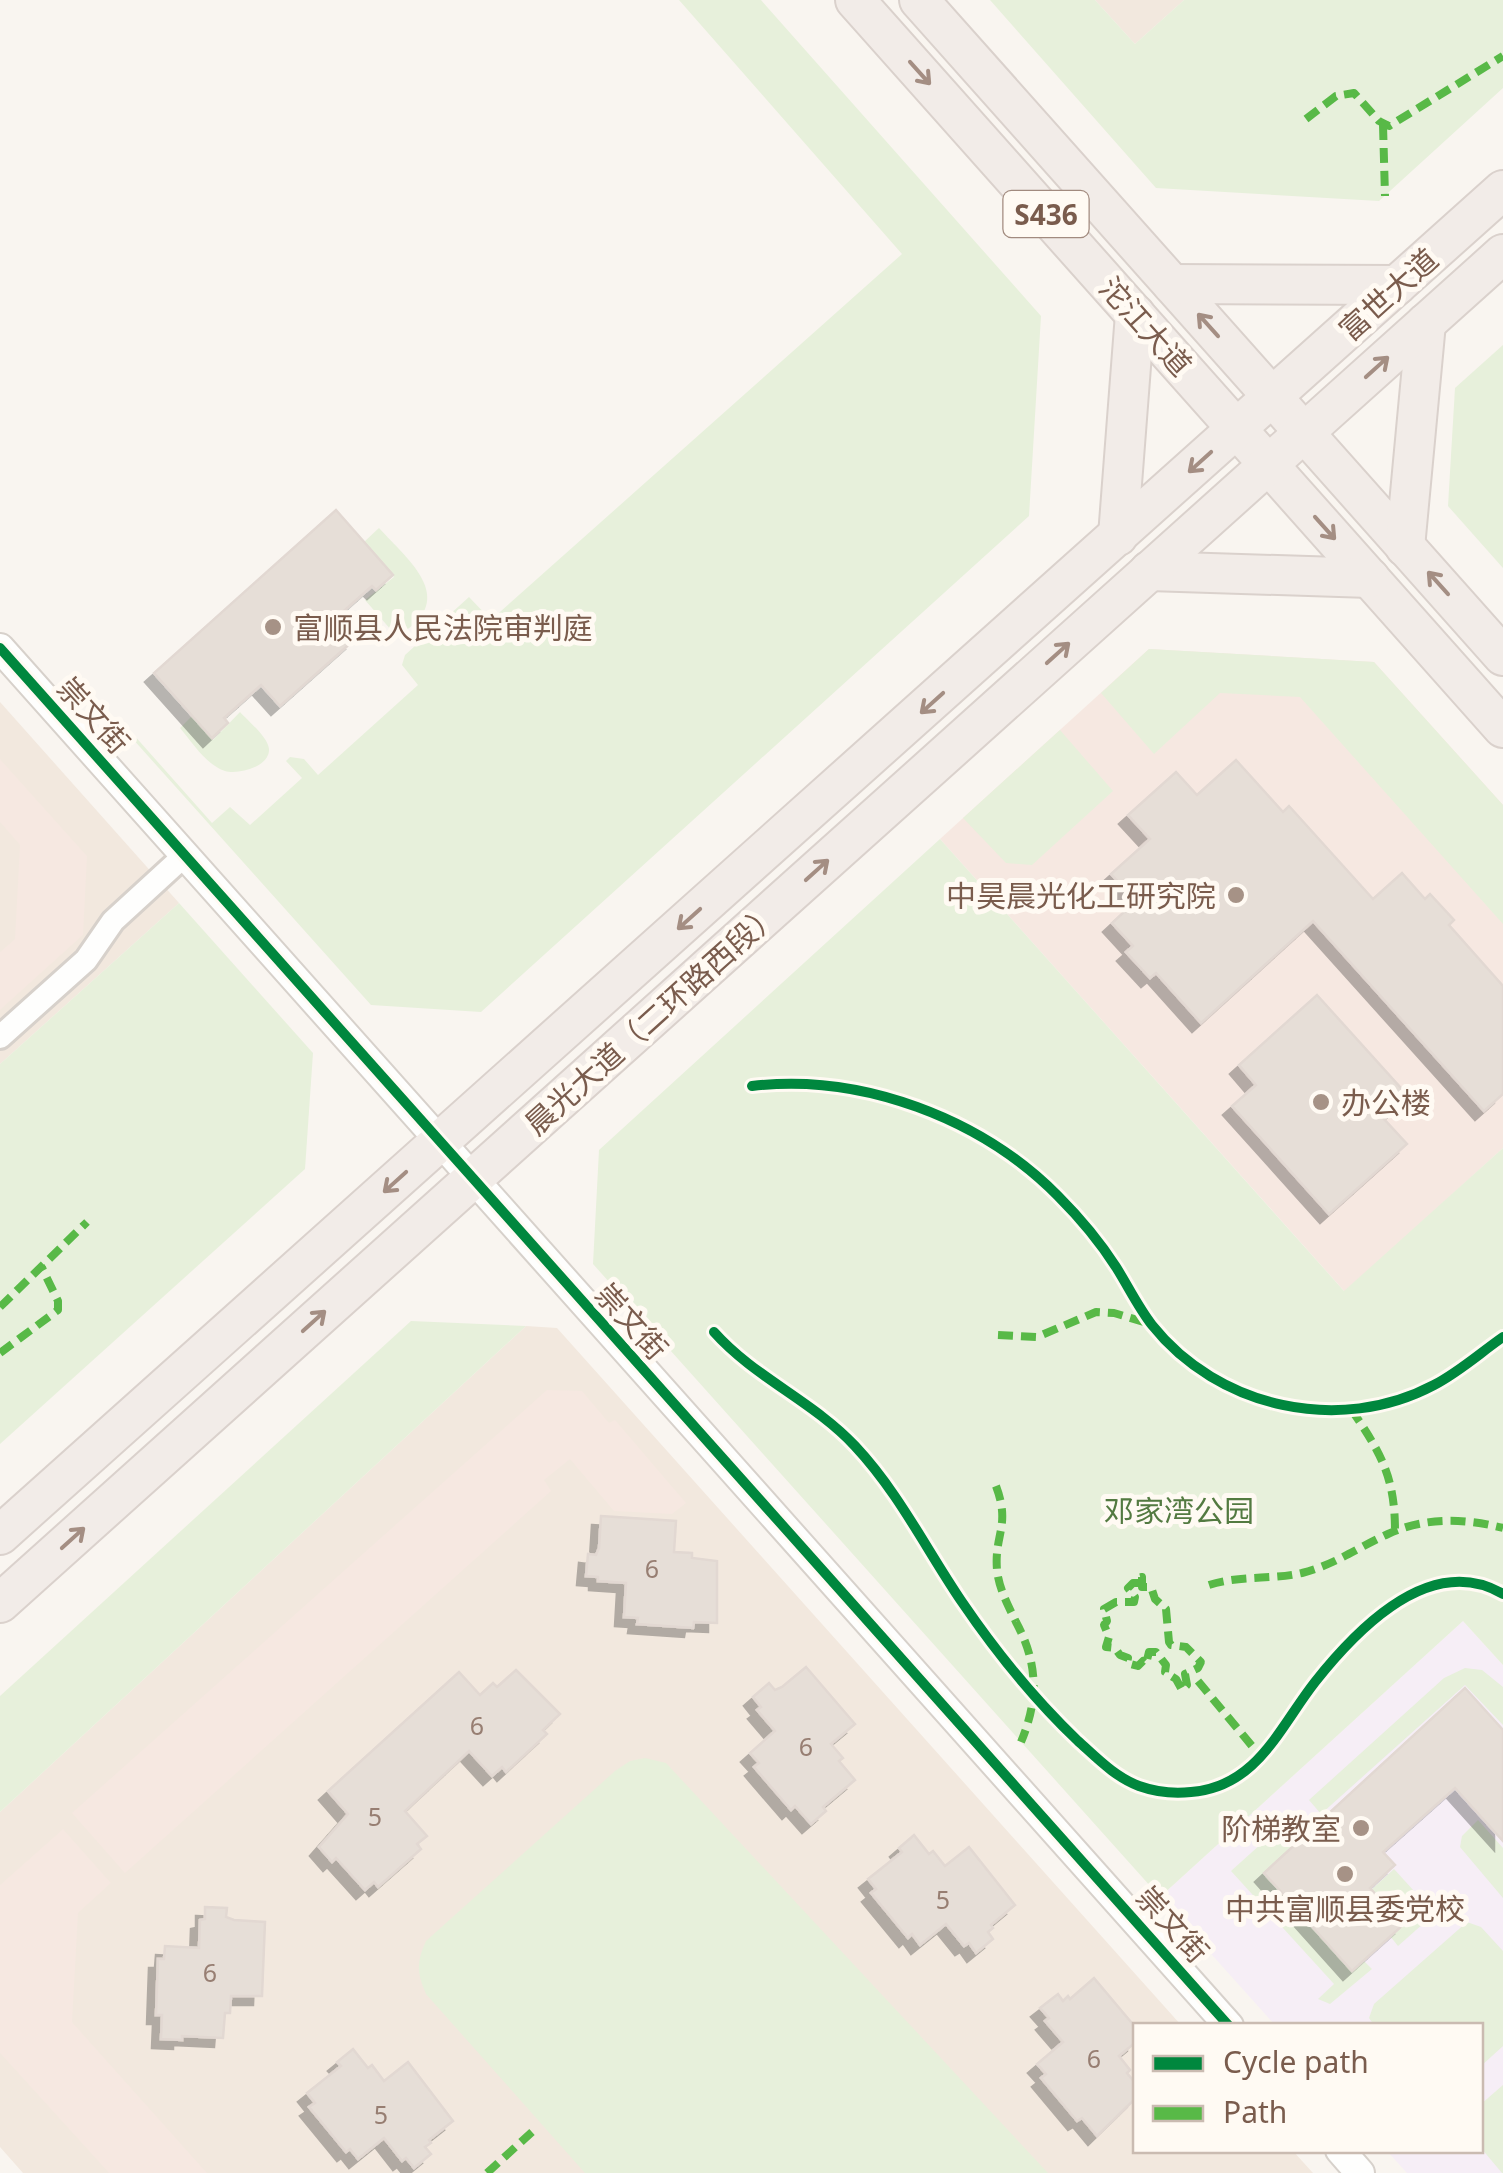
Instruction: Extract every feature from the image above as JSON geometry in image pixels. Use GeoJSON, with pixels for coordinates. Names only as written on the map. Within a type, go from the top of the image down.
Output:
{"type":"FeatureCollection","features":[{"type":"Feature","properties":{"kind":"highway","name":"沱江大道"},"geometry":{"type":"LineString","coordinates":[[855,0],[1237,429]]}},
{"type":"Feature","properties":{"kind":"highway","name":"沱江大道"},"geometry":{"type":"LineString","coordinates":[[919,0],[1273,398]]}},
{"type":"Feature","properties":{"kind":"highway","name":"富世大道"},"geometry":{"type":"LineString","coordinates":[[1273,398],[1503,190]]}},
{"type":"Feature","properties":{"kind":"highway","name":"富世大道"},"geometry":{"type":"LineString","coordinates":[[1304,432],[1503,254]]}},
{"type":"Feature","properties":{"kind":"highway"},"geometry":{"type":"LineString","coordinates":[[1172,284],[1398,285]]}},
{"type":"Feature","properties":{"kind":"highway"},"geometry":{"type":"LineString","coordinates":[[1118,536],[1136,314]]}},
{"type":"Feature","properties":{"kind":"highway"},"geometry":{"type":"LineString","coordinates":[[1406,546],[1426,323]]}},
{"type":"Feature","properties":{"kind":"highway","name":"晨光大道（二环路西段）"},"geometry":{"type":"LineString","coordinates":[[0,1536],[1273,398]]}},
{"type":"Feature","properties":{"kind":"highway","name":"S436"},"geometry":{"type":"LineString","coordinates":[[1273,398],[1503,656]]}},
{"type":"Feature","properties":{"kind":"highway","name":"S436"},"geometry":{"type":"LineString","coordinates":[[1237,429],[1503,728]]}},
{"type":"Feature","properties":{"kind":"highway","name":"晨光大道（二环路西段）"},"geometry":{"type":"LineString","coordinates":[[0,1604],[1304,432]]}},
{"type":"Feature","properties":{"kind":"highway"},"geometry":{"type":"LineString","coordinates":[[1148,572],[1370,578]]}},
{"type":"Feature","properties":{"kind":"street","name":"崇文街"},"geometry":{"type":"LineString","coordinates":[[0,648],[1226,2023]]}},
{"type":"Feature","properties":{"kind":"street"},"geometry":{"type":"LineString","coordinates":[[0,1037],[86,960],[113,922],[185,856]]}},
{"type":"Feature","properties":{"kind":"street"},"geometry":{"type":"LineString","coordinates":[[1343,2153],[1360,2173]]}},
{"type":"Feature","properties":{"kind":"shaded area"},"geometry":{"type":"Polygon","coordinates":[[[1095,0],[1184,0],[1135,44],[1095,0]]]}},
{"type":"Feature","properties":{"kind":"shaded area"},"geometry":{"type":"Polygon","coordinates":[[[1149,649],[1374,662],[1503,805],[1503,1148],[1345,1292],[940,839],[1149,649]]]}},
{"type":"Feature","properties":{"kind":"shaded area"},"geometry":{"type":"Polygon","coordinates":[[[0,702],[179,903],[0,1064],[0,702]]]}},
{"type":"Feature","properties":{"kind":"shaded area"},"geometry":{"type":"Polygon","coordinates":[[[0,759],[87,856],[83,935],[0,1010],[0,952],[15,939],[20,845],[0,822],[0,759]]]}},
{"type":"Feature","properties":{"kind":"shaded area"},"geometry":{"type":"Polygon","coordinates":[[[526,1326],[557,1328],[1179,2023],[1133,2023],[1133,2153],[1295,2153],[1313,2173],[23,2173],[0,2147],[0,1812],[526,1326]]]}},
{"type":"Feature","properties":{"kind":"shaded area"},"geometry":{"type":"Polygon","coordinates":[[[547,1390],[582,1391],[609,1423],[615,1420],[686,1503],[672,1514],[614,1511],[570,1459],[544,1480],[551,1491],[125,1873],[72,1813],[547,1390]]]}},
{"type":"Feature","properties":{"kind":"shaded area","name":"中共富顺县委党校"},"geometry":{"type":"Polygon","coordinates":[[[1463,1621],[1503,1665],[1503,2173],[1407,2173],[1389,2153],[1483,2153],[1483,2023],[1273,2023],[1160,1897],[1463,1621]]]}},
{"type":"Feature","properties":{"kind":"shaded area"},"geometry":{"type":"Polygon","coordinates":[[[63,1829],[111,1883],[78,1913],[72,2022],[207,2173],[109,2173],[0,2053],[0,1885],[63,1829]]]}},
{"type":"Feature","properties":{"kind":"green space"},"geometry":{"type":"Polygon","coordinates":[[[679,0],[761,0],[1041,316],[1029,516],[481,1012],[371,1005],[123,728],[125,725],[212,823],[230,807],[250,825],[302,778],[286,761],[290,757],[304,759],[318,775],[418,685],[402,665],[405,655],[469,597],[491,620],[902,254],[679,0]]]}},
{"type":"Feature","properties":{"kind":"green space"},"geometry":{"type":"Polygon","coordinates":[[[990,0],[1095,0],[1135,44],[1184,0],[1503,0],[1503,88],[1379,201],[1156,188],[990,0]]]}},
{"type":"Feature","properties":{"kind":"green space"},"geometry":{"type":"Polygon","coordinates":[[[1503,345],[1503,568],[1448,506],[1455,388],[1503,345]]]}},
{"type":"Feature","properties":{"kind":"green space"},"geometry":{"type":"Polygon","coordinates":[[[379,528],[414,566],[427,593],[426,606],[418,620],[402,633],[392,631],[365,600],[394,577],[364,542],[379,528]]]}},
{"type":"Feature","properties":{"kind":"green space"},"geometry":{"type":"Polygon","coordinates":[[[1149,649],[1374,662],[1503,805],[1503,924],[1300,697],[1220,693],[1154,754],[1101,693],[1149,649]]]}},
{"type":"Feature","properties":{"kind":"green space"},"geometry":{"type":"Polygon","coordinates":[[[240,712],[269,749],[264,761],[245,771],[218,768],[180,728],[192,716],[213,740],[240,712]]]}},
{"type":"Feature","properties":{"kind":"green space"},"geometry":{"type":"Polygon","coordinates":[[[1060,730],[1113,791],[1032,865],[1006,863],[963,818],[1060,730]]]}},
{"type":"Feature","properties":{"kind":"green space","name":"邓家湾公园"},"geometry":{"type":"Polygon","coordinates":[[[940,839],[1344,1291],[1503,1148],[1503,1665],[1463,1621],[1160,1897],[593,1264],[599,1150],[940,839]]]}},
{"type":"Feature","properties":{"kind":"green space"},"geometry":{"type":"Polygon","coordinates":[[[179,903],[313,1053],[305,1169],[0,1444],[0,1064],[179,903]]]}},
{"type":"Feature","properties":{"kind":"green space"},"geometry":{"type":"Polygon","coordinates":[[[411,1321],[526,1326],[0,1812],[0,1696],[411,1321]]]}},
{"type":"Feature","properties":{"kind":"green space"},"geometry":{"type":"Polygon","coordinates":[[[1465,1668],[1482,1670],[1503,1687],[1503,1725],[1465,1685],[1321,1814],[1309,1800],[1444,1678],[1465,1668]]]}},
{"type":"Feature","properties":{"kind":"green space"},"geometry":{"type":"Polygon","coordinates":[[[645,1758],[666,1763],[1048,2173],[585,2173],[426,1994],[419,1962],[426,1941],[615,1771],[630,1761],[645,1758]]]}},
{"type":"Feature","properties":{"kind":"green space"},"geometry":{"type":"Polygon","coordinates":[[[1297,1816],[1313,1829],[1264,1873],[1351,1970],[1363,1960],[1372,1969],[1330,2004],[1318,1999],[1334,1984],[1231,1871],[1291,1817],[1297,1816]]]}},
{"type":"Feature","properties":{"kind":"green space"},"geometry":{"type":"Polygon","coordinates":[[[1478,1820],[1503,1848],[1503,1898],[1460,1847],[1462,1836],[1478,1820]]]}},
{"type":"Feature","properties":{"kind":"green space"},"geometry":{"type":"Polygon","coordinates":[[[1394,1869],[1424,1902],[1428,1912],[1424,1923],[1398,1946],[1371,1890],[1394,1869]]]}},
{"type":"Feature","properties":{"kind":"green space"},"geometry":{"type":"Polygon","coordinates":[[[1467,1922],[1481,1927],[1503,1951],[1503,2046],[1483,2064],[1483,2023],[1373,2023],[1369,2018],[1374,2004],[1467,1922]]]}},
{"type":"Feature","properties":{"kind":"green space"},"geometry":{"type":"Polygon","coordinates":[[[1503,2085],[1503,2173],[1483,2150],[1483,2102],[1503,2085]]]}},
{"type":"Feature","properties":{"kind":"building","name":"富顺县人民法院审判庭"},"geometry":{"type":"Polygon","coordinates":[[[336,510],[393,575],[376,590],[372,586],[336,618],[354,640],[280,706],[261,685],[224,718],[228,723],[212,738],[154,673],[336,510]]]}},
{"type":"Feature","properties":{"kind":"building","name":"中昊晨光化工研究院"},"geometry":{"type":"Polygon","coordinates":[[[1236,760],[1283,812],[1289,806],[1373,899],[1402,873],[1425,899],[1430,894],[1454,920],[1449,925],[1503,986],[1503,1094],[1484,1111],[1313,921],[1201,1023],[1156,973],[1150,978],[1126,952],[1133,946],[1112,923],[1136,901],[1111,874],[1150,839],[1128,815],[1176,772],[1197,795],[1236,760]]]}},
{"type":"Feature","properties":{"kind":"building","name":"办公楼"},"geometry":{"type":"Polygon","coordinates":[[[1317,995],[1409,1097],[1384,1119],[1407,1144],[1329,1214],[1232,1106],[1256,1085],[1239,1065],[1317,995]]]}},
{"type":"Feature","properties":{"kind":"building"},"geometry":{"type":"Polygon","coordinates":[[[601,1516],[676,1521],[674,1552],[717,1561],[717,1623],[694,1622],[693,1628],[637,1624],[638,1618],[624,1617],[626,1583],[586,1576],[588,1554],[596,1555],[599,1548],[601,1516]]]}},
{"type":"Feature","properties":{"kind":"building"},"geometry":{"type":"Polygon","coordinates":[[[806,1667],[855,1724],[831,1744],[855,1780],[823,1807],[826,1811],[811,1824],[795,1806],[791,1810],[754,1767],[759,1763],[750,1753],[775,1731],[757,1710],[761,1707],[753,1697],[769,1683],[775,1690],[782,1687],[806,1667]]]}},
{"type":"Feature","properties":{"kind":"building"},"geometry":{"type":"Polygon","coordinates":[[[516,1670],[560,1714],[543,1730],[547,1734],[506,1772],[502,1767],[492,1776],[469,1751],[405,1811],[427,1836],[417,1844],[421,1849],[378,1887],[374,1882],[365,1890],[336,1858],[332,1862],[319,1847],[348,1814],[328,1791],[459,1672],[480,1695],[493,1683],[497,1687],[516,1670]]]}},
{"type":"Feature","properties":{"kind":"building","name":"阶梯教室"},"geometry":{"type":"Polygon","coordinates":[[[1465,1688],[1503,1730],[1503,1841],[1455,1788],[1383,1852],[1395,1865],[1370,1888],[1403,1925],[1352,1971],[1264,1873],[1465,1688]]]}},
{"type":"Feature","properties":{"kind":"building"},"geometry":{"type":"Polygon","coordinates":[[[914,1835],[945,1866],[969,1847],[1015,1905],[991,1925],[993,1928],[988,1932],[993,1939],[976,1953],[969,1943],[964,1946],[946,1924],[920,1945],[912,1934],[908,1938],[871,1893],[876,1889],[868,1879],[902,1852],[899,1848],[914,1835]]]}},
{"type":"Feature","properties":{"kind":"building"},"geometry":{"type":"Polygon","coordinates":[[[205,1907],[227,1908],[226,1917],[234,1920],[265,1922],[262,1996],[231,1996],[223,2038],[161,2039],[162,2015],[156,2015],[158,1959],[164,1959],[165,1946],[199,1948],[200,1920],[205,1919],[205,1907]]]}},
{"type":"Feature","properties":{"kind":"building"},"geometry":{"type":"Polygon","coordinates":[[[1094,1978],[1133,2024],[1133,2044],[1119,2056],[1130,2070],[1127,2073],[1133,2080],[1133,2101],[1097,2136],[1082,2118],[1077,2121],[1041,2078],[1046,2074],[1037,2064],[1063,2042],[1045,2021],[1049,2018],[1040,2008],[1058,1994],[1063,2001],[1068,1996],[1070,1999],[1094,1978]]]}},
{"type":"Feature","properties":{"kind":"building"},"geometry":{"type":"Polygon","coordinates":[[[353,2049],[384,2081],[408,2062],[453,2121],[429,2140],[431,2143],[425,2147],[431,2154],[414,2168],[406,2158],[402,2161],[384,2138],[358,2159],[350,2149],[346,2152],[309,2107],[315,2103],[307,2093],[341,2066],[337,2062],[353,2049]]]}},
{"type":"Feature","properties":{"kind":"marked path"},"geometry":{"type":"LineString","coordinates":[[1306,119],[1336,96],[1354,93],[1379,121],[1389,126],[1503,56]]}},
{"type":"Feature","properties":{"kind":"marked path"},"geometry":{"type":"LineString","coordinates":[[1383,125],[1385,196]]}},
{"type":"Feature","properties":{"kind":"marked path"},"geometry":{"type":"LineString","coordinates":[[0,1307],[87,1222]]}},
{"type":"Feature","properties":{"kind":"marked path"},"geometry":{"type":"LineString","coordinates":[[0,1353],[58,1310],[58,1301],[41,1266]]}},
{"type":"Feature","properties":{"kind":"marked path"},"geometry":{"type":"LineString","coordinates":[[998,1335],[1037,1337],[1096,1312],[1151,1324]]}},
{"type":"Feature","properties":{"kind":"marked path"},"geometry":{"type":"LineString","coordinates":[[1351,1409],[1384,1466],[1392,1495],[1395,1531]]}},
{"type":"Feature","properties":{"kind":"marked path"},"geometry":{"type":"LineString","coordinates":[[996,1486],[1002,1511],[998,1577],[1029,1652],[1034,1681],[1031,1711],[1021,1742]]}},
{"type":"Feature","properties":{"kind":"marked path"},"geometry":{"type":"LineString","coordinates":[[1209,1585],[1314,1570],[1416,1524],[1459,1521],[1503,1528]]}},
{"type":"Feature","properties":{"kind":"marked path"},"geometry":{"type":"LineString","coordinates":[[1142,1577],[1142,1587],[1151,1587],[1155,1599],[1166,1609],[1171,1645],[1186,1647],[1201,1662],[1185,1674],[1187,1685],[1182,1690],[1176,1679],[1165,1672],[1166,1665],[1156,1652],[1149,1652],[1146,1664],[1143,1661],[1138,1666],[1127,1663],[1128,1658],[1115,1648],[1106,1647],[1109,1637],[1104,1609],[1116,1602],[1134,1602],[1128,1588],[1142,1577]]}},
{"type":"Feature","properties":{"kind":"marked path"},"geometry":{"type":"LineString","coordinates":[[1198,1681],[1262,1758]]}},
{"type":"Feature","properties":{"kind":"marked path"},"geometry":{"type":"LineString","coordinates":[[487,2173],[532,2132]]}},
{"type":"Feature","properties":{"kind":"cycle path"},"geometry":{"type":"LineString","coordinates":[[0,648],[1226,2023]]}},
{"type":"Feature","properties":{"kind":"cycle path"},"geometry":{"type":"LineString","coordinates":[[752,1086],[835,1087],[876,1095],[956,1123],[993,1144],[1027,1168],[1074,1212],[1110,1258],[1152,1325],[1179,1353],[1245,1394],[1282,1405],[1321,1410],[1360,1408],[1398,1400],[1443,1380],[1503,1337]]}},
{"type":"Feature","properties":{"kind":"cycle path"},"geometry":{"type":"LineString","coordinates":[[714,1332],[747,1363],[821,1416],[855,1446],[885,1483],[962,1602],[1016,1674],[1092,1754],[1139,1786],[1184,1793],[1214,1788],[1250,1767],[1332,1661],[1398,1602],[1423,1589],[1449,1583],[1476,1584],[1503,1594]]}},
{"type":"Feature","properties":{"kind":"place","name":"富顺县人民法院审判庭"},"geometry":{"type":"Point","coordinates":[273,627]}},
{"type":"Feature","properties":{"kind":"place","name":"中昊晨光化工研究院"},"geometry":{"type":"Point","coordinates":[1236,895]}},
{"type":"Feature","properties":{"kind":"place","name":"办公楼"},"geometry":{"type":"Point","coordinates":[1321,1102]}},
{"type":"Feature","properties":{"kind":"place","name":"阶梯教室"},"geometry":{"type":"Point","coordinates":[1361,1828]}},
{"type":"Feature","properties":{"kind":"place","name":"中共富顺县委党校"},"geometry":{"type":"Point","coordinates":[1345,1874]}}]}
